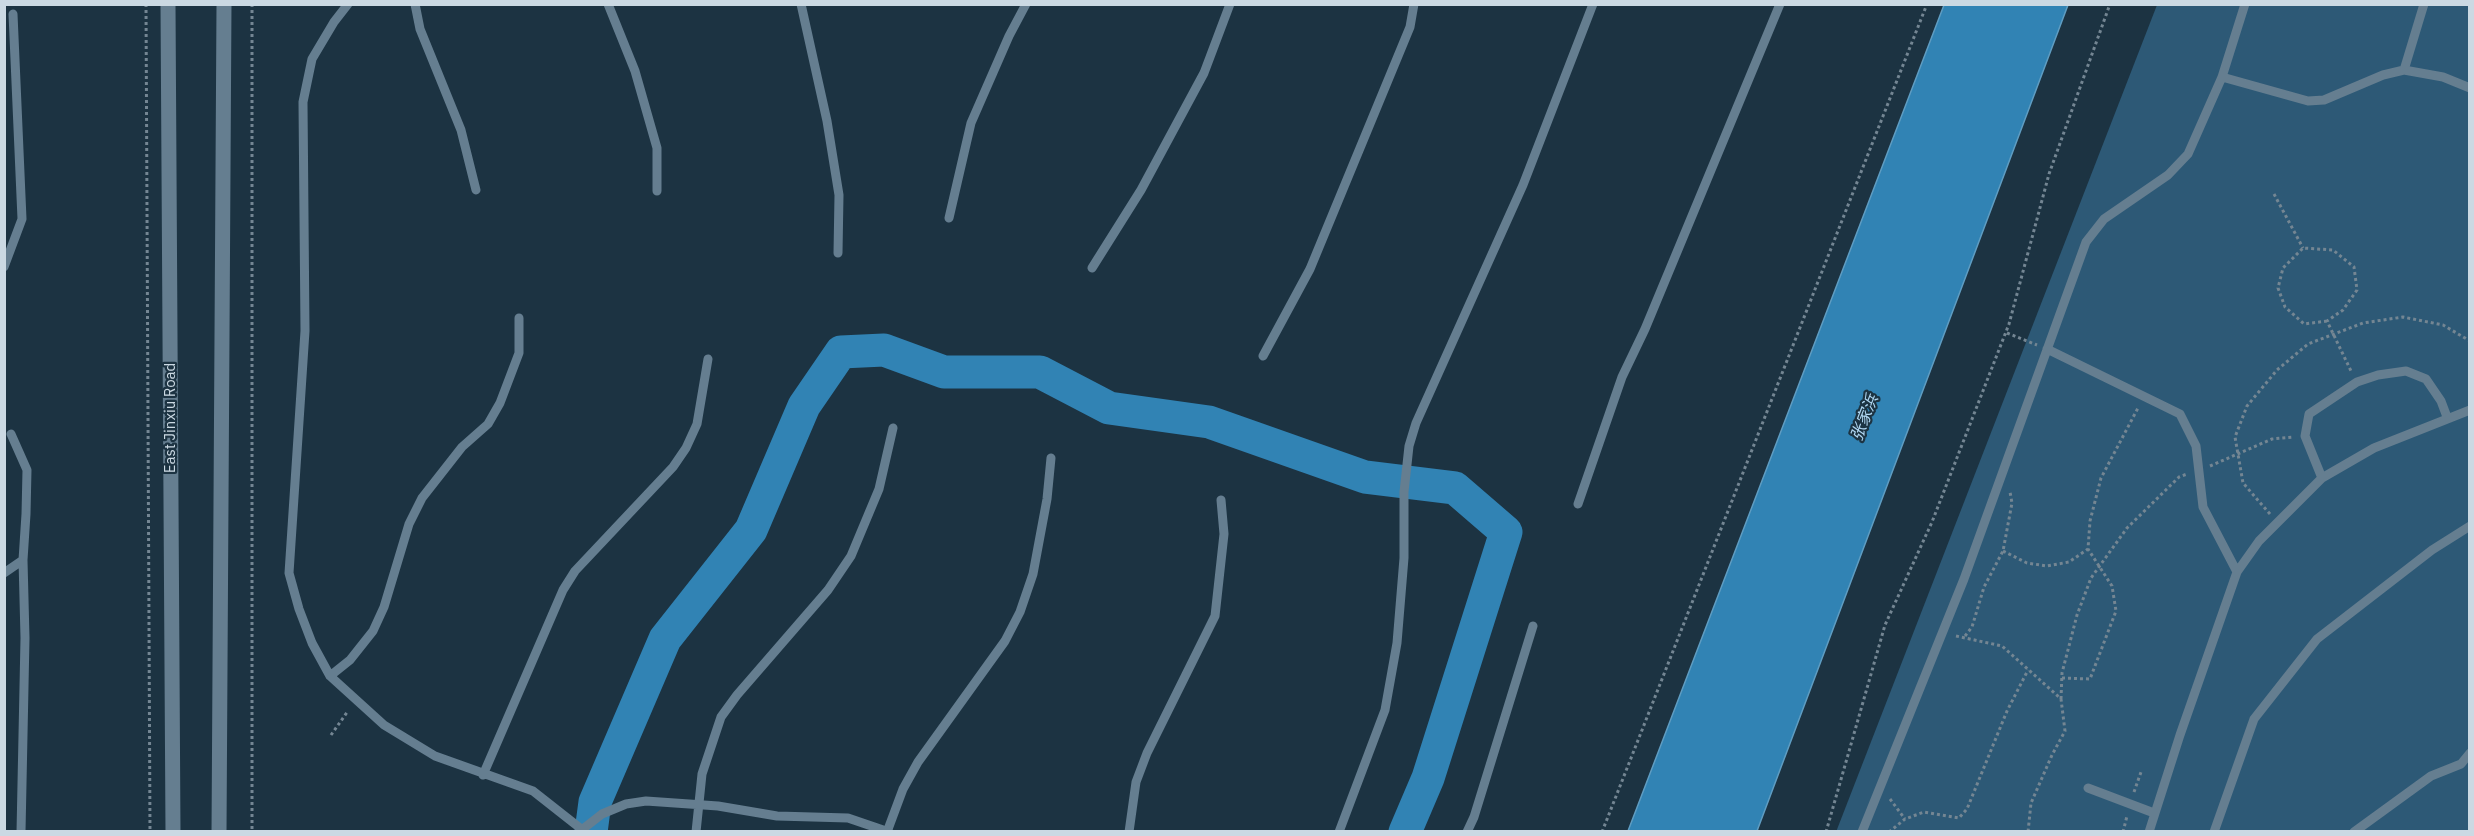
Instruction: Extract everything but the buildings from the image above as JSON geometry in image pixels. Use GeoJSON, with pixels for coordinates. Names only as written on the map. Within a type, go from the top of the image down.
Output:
{"type":"FeatureCollection","features":[{"type":"Feature","properties":{"kind":"main road","name":"East Jinxiu Road"},"geometry":{"type":"LineString","coordinates":[[168,4],[173,831]]}},
{"type":"Feature","properties":{"kind":"main road"},"geometry":{"type":"LineString","coordinates":[[219,831],[224,4]]}},
{"type":"Feature","properties":{"kind":"lane"},"geometry":{"type":"LineString","coordinates":[[348,4],[334,22],[312,59],[303,102],[305,331],[289,573],[307,632],[330,676],[384,725],[435,756],[533,791],[582,827],[602,814],[626,804],[646,801],[698,804],[777,816],[848,818],[888,831],[903,789],[918,762],[1005,641],[1020,612],[1033,574],[1047,499],[1051,458]]}},
{"type":"Feature","properties":{"kind":"lane"},"geometry":{"type":"LineString","coordinates":[[415,4],[420,29],[462,130],[476,190]]}},
{"type":"Feature","properties":{"kind":"lane"},"geometry":{"type":"LineString","coordinates":[[608,4],[635,71],[657,148],[657,191]]}},
{"type":"Feature","properties":{"kind":"lane"},"geometry":{"type":"LineString","coordinates":[[801,4],[827,121],[839,195],[838,253]]}},
{"type":"Feature","properties":{"kind":"lane"},"geometry":{"type":"LineString","coordinates":[[949,218],[971,123],[1009,36],[1026,4]]}},
{"type":"Feature","properties":{"kind":"lane"},"geometry":{"type":"LineString","coordinates":[[1092,268],[1141,190],[1204,73],[1230,4]]}},
{"type":"Feature","properties":{"kind":"lane"},"geometry":{"type":"LineString","coordinates":[[1263,356],[1310,270],[1410,27],[1414,4]]}},
{"type":"Feature","properties":{"kind":"lane"},"geometry":{"type":"LineString","coordinates":[[1339,831],[1385,710],[1398,632],[1404,558],[1404,492],[1409,446],[1416,423],[1523,185],[1593,4]]}},
{"type":"Feature","properties":{"kind":"lane"},"geometry":{"type":"LineString","coordinates":[[1578,504],[1622,377],[1645,329],[1780,4]]}},
{"type":"Feature","properties":{"kind":"lane"},"geometry":{"type":"LineString","coordinates":[[1862,831],[1942,636],[2086,242],[2104,219],[2168,175],[2188,154],[2222,77],[2245,4]]}},
{"type":"Feature","properties":{"kind":"lane"},"geometry":{"type":"LineString","coordinates":[[2404,70],[2424,4]]}},
{"type":"Feature","properties":{"kind":"lane"},"geometry":{"type":"LineString","coordinates":[[4,267],[21,219],[13,14]]}},
{"type":"Feature","properties":{"kind":"lane"},"geometry":{"type":"LineString","coordinates":[[2222,77],[2308,100],[2324,100],[2383,75],[2404,70],[2443,77],[2469,88]]}},
{"type":"Feature","properties":{"kind":"lane"},"geometry":{"type":"LineString","coordinates":[[330,676],[350,660],[373,631],[384,607],[409,524],[422,498],[456,454],[488,424],[500,403],[519,353],[519,318]]}},
{"type":"Feature","properties":{"kind":"lane"},"geometry":{"type":"LineString","coordinates":[[2047,349],[2180,414],[2196,446],[2203,507],[2237,572]]}},
{"type":"Feature","properties":{"kind":"lane"},"geometry":{"type":"LineString","coordinates":[[483,775],[563,590],[575,571],[674,467],[686,448],[697,424],[708,359]]}},
{"type":"Feature","properties":{"kind":"lane"},"geometry":{"type":"LineString","coordinates":[[2322,478],[2305,436],[2309,414],[2357,382],[2378,375],[2406,371],[2426,379],[2441,401],[2447,417]]}},
{"type":"Feature","properties":{"kind":"lane"},"geometry":{"type":"LineString","coordinates":[[2149,831],[2237,572],[2259,541],[2322,478],[2374,448],[2469,410]]}},
{"type":"Feature","properties":{"kind":"lane"},"geometry":{"type":"LineString","coordinates":[[696,831],[702,774],[721,717],[737,695],[828,590],[851,556],[879,489],[893,428]]}},
{"type":"Feature","properties":{"kind":"lane"},"geometry":{"type":"LineString","coordinates":[[11,434],[27,470],[23,560],[25,638],[21,831]]}},
{"type":"Feature","properties":{"kind":"lane"},"geometry":{"type":"LineString","coordinates":[[1129,831],[1136,782],[1147,753],[1215,616],[1224,534],[1221,500]]}},
{"type":"Feature","properties":{"kind":"lane"},"geometry":{"type":"LineString","coordinates":[[2214,831],[2254,719],[2318,639],[2432,550],[2469,526]]}},
{"type":"Feature","properties":{"kind":"lane"},"geometry":{"type":"LineString","coordinates":[[4,573],[23,560]]}},
{"type":"Feature","properties":{"kind":"lane"},"geometry":{"type":"LineString","coordinates":[[1467,831],[1474,817],[1533,626]]}},
{"type":"Feature","properties":{"kind":"lane"},"geometry":{"type":"LineString","coordinates":[[2354,831],[2431,776],[2461,764],[2469,753]]}},
{"type":"Feature","properties":{"kind":"lane"},"geometry":{"type":"LineString","coordinates":[[2088,788],[2154,813]]}},
{"type":"Feature","properties":{"kind":"path"},"geometry":{"type":"LineString","coordinates":[[146,4],[150,831]]}},
{"type":"Feature","properties":{"kind":"path"},"geometry":{"type":"LineString","coordinates":[[252,4],[252,831]]}},
{"type":"Feature","properties":{"kind":"path"},"geometry":{"type":"LineString","coordinates":[[1602,831],[1927,4]]}},
{"type":"Feature","properties":{"kind":"path"},"geometry":{"type":"LineString","coordinates":[[1827,831],[1885,625],[1932,522],[2006,332],[2049,174],[2110,4]]}},
{"type":"Feature","properties":{"kind":"path"},"geometry":{"type":"LineString","coordinates":[[2274,194],[2303,248]]}},
{"type":"Feature","properties":{"kind":"path"},"geometry":{"type":"LineString","coordinates":[[2303,248],[2333,250],[2354,267],[2357,290],[2343,310],[2327,321],[2304,324],[2285,307],[2278,288],[2283,268],[2303,248]]}},
{"type":"Feature","properties":{"kind":"path"},"geometry":{"type":"LineString","coordinates":[[2277,521],[2243,483],[2235,437],[2247,406],[2277,370],[2308,344],[2363,323],[2403,317],[2443,325],[2469,341]]}},
{"type":"Feature","properties":{"kind":"path"},"geometry":{"type":"LineString","coordinates":[[2327,321],[2353,376]]}},
{"type":"Feature","properties":{"kind":"path"},"geometry":{"type":"LineString","coordinates":[[2006,332],[2047,349]]}},
{"type":"Feature","properties":{"kind":"path"},"geometry":{"type":"LineString","coordinates":[[2062,678],[2090,679],[2116,611],[2112,586],[2088,549],[2090,521],[2102,478],[2145,395]]}},
{"type":"Feature","properties":{"kind":"path"},"geometry":{"type":"LineString","coordinates":[[2028,831],[2031,803],[2052,754],[2066,731],[2061,699],[2062,673],[2077,615],[2091,578],[2100,565],[2127,528],[2180,477],[2272,439],[2305,436]]}},
{"type":"Feature","properties":{"kind":"path"},"geometry":{"type":"LineString","coordinates":[[1965,636],[1972,627],[1984,587],[2003,551],[2012,503],[2009,485],[1999,476]]}},
{"type":"Feature","properties":{"kind":"path"},"geometry":{"type":"LineString","coordinates":[[2003,551],[2027,563],[2047,566],[2069,562],[2088,549]]}},
{"type":"Feature","properties":{"kind":"path"},"geometry":{"type":"LineString","coordinates":[[1942,636],[1965,636],[2002,645],[2061,699]]}},
{"type":"Feature","properties":{"kind":"path"},"geometry":{"type":"LineString","coordinates":[[1889,831],[1905,819],[1924,812],[1959,818],[1967,809],[2028,670]]}},
{"type":"Feature","properties":{"kind":"path"},"geometry":{"type":"LineString","coordinates":[[331,735],[357,701]]}},
{"type":"Feature","properties":{"kind":"path"},"geometry":{"type":"LineString","coordinates":[[1879,792],[1891,799],[1905,819]]}},
{"type":"Feature","properties":{"kind":"shaded area"},"geometry":{"type":"Polygon","coordinates":[[[2157,5],[2469,5],[2469,831],[1836,832],[2157,5]]]}},
{"type":"Feature","properties":{"kind":"water","name":"张家浜"},"geometry":{"type":"Polygon","coordinates":[[[1944,5],[2068,5],[1757,831],[1628,831],[1944,5]]]}},
{"type":"Feature","properties":{"kind":"waterway"},"geometry":{"type":"LineString","coordinates":[[591,832],[595,802],[665,639],[751,530],[804,406],[841,352],[884,350],[944,372],[1040,372],[1109,408],[1209,422],[1365,477],[1455,488],[1506,532],[1428,778],[1405,832]]}}]}
